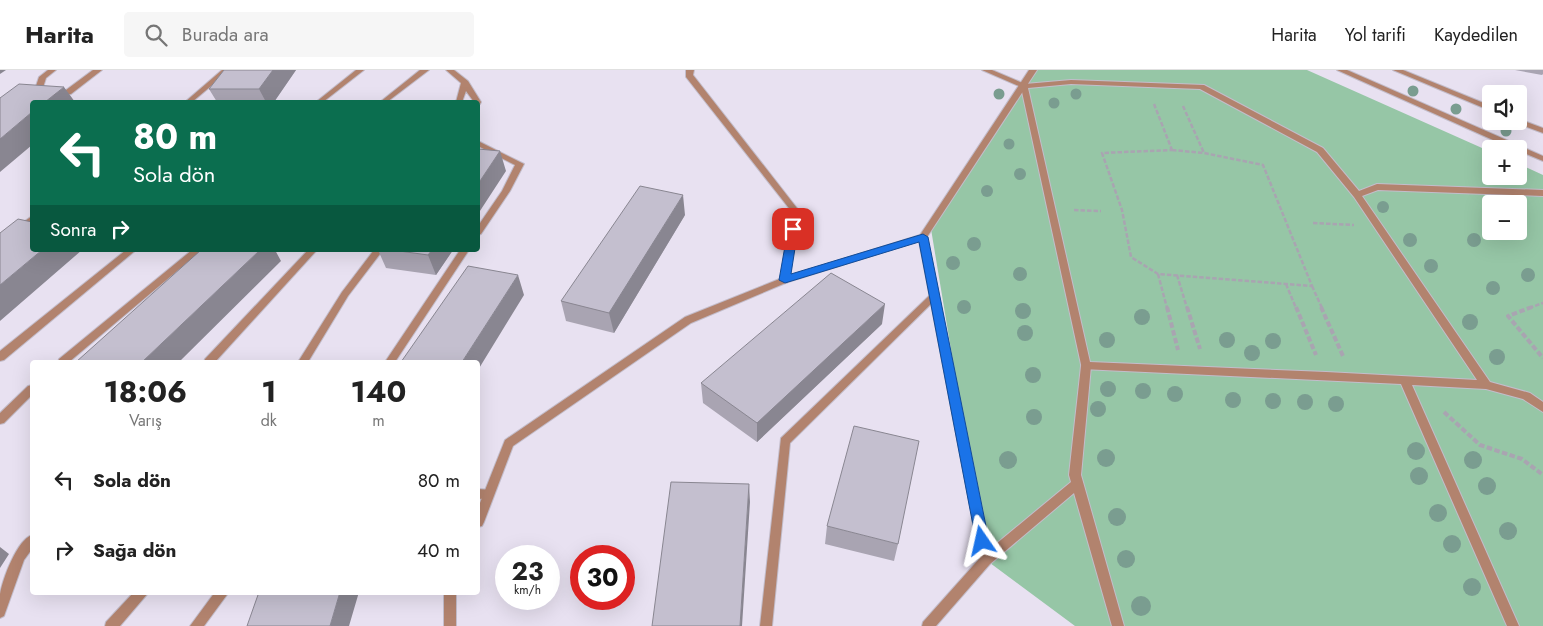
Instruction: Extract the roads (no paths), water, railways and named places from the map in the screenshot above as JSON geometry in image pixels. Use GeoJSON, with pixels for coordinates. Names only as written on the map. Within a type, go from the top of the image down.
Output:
{"type":"FeatureCollection","features":[{"type":"Feature","properties":{"kind":"street"},"geometry":{"type":"LineString","coordinates":[[28,89],[52,70]]}},
{"type":"Feature","properties":{"kind":"street"},"geometry":{"type":"LineString","coordinates":[[43,77],[36,99],[68,92],[98,70]]}},
{"type":"Feature","properties":{"kind":"street"},"geometry":{"type":"LineString","coordinates":[[190,100],[226,70]]}},
{"type":"Feature","properties":{"kind":"street"},"geometry":{"type":"LineString","coordinates":[[322,100],[360,70]]}},
{"type":"Feature","properties":{"kind":"street"},"geometry":{"type":"LineString","coordinates":[[386,100],[425,70]]}},
{"type":"Feature","properties":{"kind":"street"},"geometry":{"type":"LineString","coordinates":[[450,70],[465,83],[476,100]]}},
{"type":"Feature","properties":{"kind":"street"},"geometry":{"type":"LineString","coordinates":[[690,70],[689,75],[796,212],[785,280]]}},
{"type":"Feature","properties":{"kind":"street"},"geometry":{"type":"LineString","coordinates":[[986,70],[1024,86],[1071,82],[1201,87],[1320,150],[1379,227],[1486,386]]}},
{"type":"Feature","properties":{"kind":"street"},"geometry":{"type":"LineString","coordinates":[[480,511],[483,494],[509,443],[688,320],[785,280],[923,237],[1033,70]]}},
{"type":"Feature","properties":{"kind":"street"},"geometry":{"type":"LineString","coordinates":[[1341,70],[1543,159]]}},
{"type":"Feature","properties":{"kind":"street"},"geometry":{"type":"LineString","coordinates":[[1397,70],[1482,105]]}},
{"type":"Feature","properties":{"kind":"street"},"geometry":{"type":"LineString","coordinates":[[460,100],[465,83]]}},
{"type":"Feature","properties":{"kind":"street"},"geometry":{"type":"LineString","coordinates":[[1024,86],[1086,366],[1075,475],[1076,485],[1118,626]]}},
{"type":"Feature","properties":{"kind":"street"},"geometry":{"type":"LineString","coordinates":[[1527,124],[1543,131]]}},
{"type":"Feature","properties":{"kind":"street"},"geometry":{"type":"LineString","coordinates":[[480,144],[520,164],[506,191],[480,229]]}},
{"type":"Feature","properties":{"kind":"street"},"geometry":{"type":"LineString","coordinates":[[1357,196],[1377,187],[1543,193]]}},
{"type":"Feature","properties":{"kind":"street"},"geometry":{"type":"LineString","coordinates":[[0,243],[30,220]]}},
{"type":"Feature","properties":{"kind":"street"},"geometry":{"type":"LineString","coordinates":[[923,237],[986,560]]}},
{"type":"Feature","properties":{"kind":"street"},"geometry":{"type":"LineString","coordinates":[[0,357],[130,252]]}},
{"type":"Feature","properties":{"kind":"street"},"geometry":{"type":"LineString","coordinates":[[65,360],[196,252]]}},
{"type":"Feature","properties":{"kind":"street"},"geometry":{"type":"LineString","coordinates":[[212,360],[311,252]]}},
{"type":"Feature","properties":{"kind":"street"},"geometry":{"type":"LineString","coordinates":[[304,360],[345,294],[377,252]]}},
{"type":"Feature","properties":{"kind":"street"},"geometry":{"type":"LineString","coordinates":[[391,360],[464,252]]}},
{"type":"Feature","properties":{"kind":"street"},"geometry":{"type":"LineString","coordinates":[[766,626],[785,441],[934,296]]}},
{"type":"Feature","properties":{"kind":"street"},"geometry":{"type":"LineString","coordinates":[[1086,366],[1326,376],[1486,386],[1526,396],[1543,408]]}},
{"type":"Feature","properties":{"kind":"street"},"geometry":{"type":"LineString","coordinates":[[1405,382],[1513,626]]}},
{"type":"Feature","properties":{"kind":"street"},"geometry":{"type":"LineString","coordinates":[[0,420],[30,391]]}},
{"type":"Feature","properties":{"kind":"street"},"geometry":{"type":"LineString","coordinates":[[928,626],[986,560],[1076,485]]}},
{"type":"Feature","properties":{"kind":"street"},"geometry":{"type":"LineString","coordinates":[[0,612],[20,557],[30,543]]}},
{"type":"Feature","properties":{"kind":"street"},"geometry":{"type":"LineString","coordinates":[[110,626],[140,595]]}},
{"type":"Feature","properties":{"kind":"street"},"geometry":{"type":"LineString","coordinates":[[196,626],[221,595]]}},
{"type":"Feature","properties":{"kind":"street"},"geometry":{"type":"LineString","coordinates":[[450,595],[450,626]]}}]}
